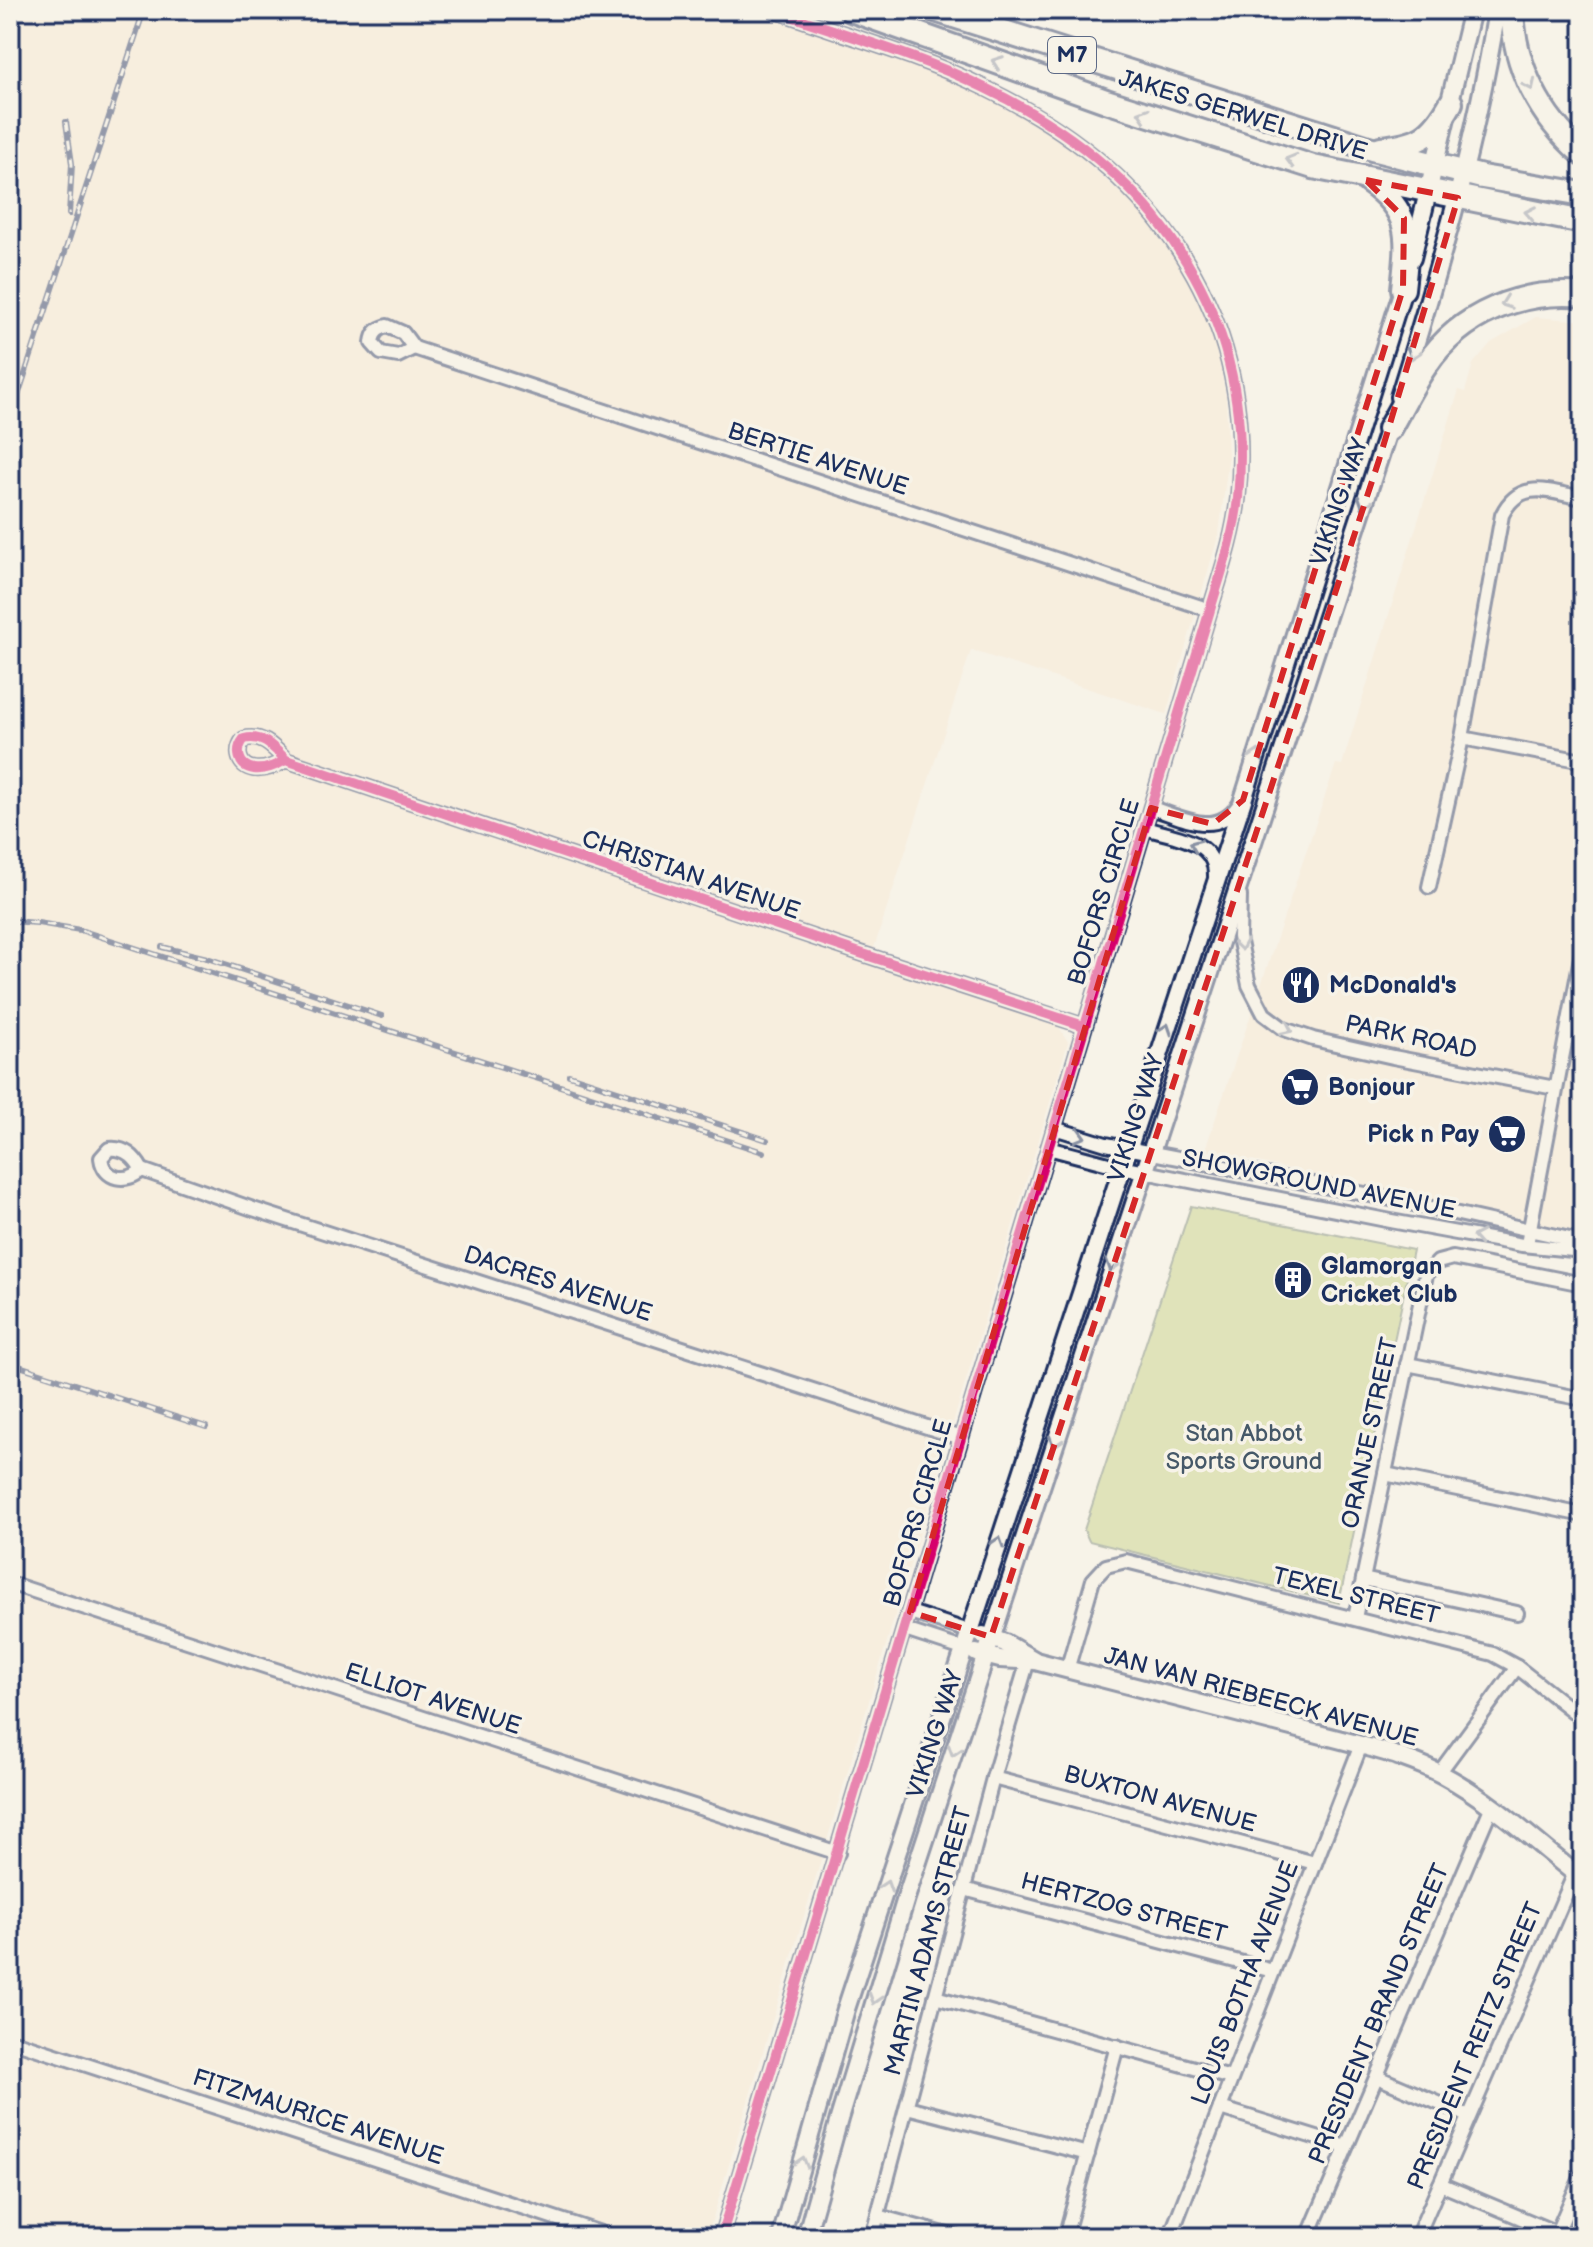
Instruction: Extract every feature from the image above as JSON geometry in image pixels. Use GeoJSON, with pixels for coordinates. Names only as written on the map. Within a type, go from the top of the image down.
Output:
{"type":"FeatureCollection","features":[{"type":"Feature","properties":{"kind":"highway","name":"JAKES GERWEL DRIVE"},"geometry":{"type":"LineString","coordinates":[[851,10],[1216,138],[1366,180],[1583,222]]}},
{"type":"Feature","properties":{"kind":"highway","name":"JAKES GERWEL DRIVE"},"geometry":{"type":"LineString","coordinates":[[935,10],[1372,149],[1463,173],[1583,194]]}},
{"type":"Feature","properties":{"kind":"highway"},"geometry":{"type":"LineString","coordinates":[[1512,10],[1516,42],[1529,85],[1545,113],[1583,154]]}},
{"type":"Feature","properties":{"kind":"highway"},"geometry":{"type":"LineString","coordinates":[[1372,149],[1420,140],[1438,124],[1451,103]]}},
{"type":"Feature","properties":{"kind":"highway"},"geometry":{"type":"LineString","coordinates":[[1366,180],[1390,198],[1404,218],[1407,246],[1403,289]]}},
{"type":"Feature","properties":{"kind":"highway"},"geometry":{"type":"LineString","coordinates":[[1389,429],[1427,363],[1460,328],[1506,302],[1541,294],[1583,295]]}},
{"type":"Feature","properties":{"kind":"main road","name":"VIKING WAY"},"geometry":{"type":"LineString","coordinates":[[781,2237],[846,2009],[1243,800],[1403,289],[1436,166],[1472,10]]}},
{"type":"Feature","properties":{"kind":"main road","name":"VIKING WAY"},"geometry":{"type":"LineString","coordinates":[[806,2237],[902,1913],[985,1655],[1436,279],[1458,198],[1497,10]]}},
{"type":"Feature","properties":{"kind":"main road","name":"JAN VAN RIEBEECK AVENUE"},"geometry":{"type":"LineString","coordinates":[[969,1631],[991,1637],[1031,1660]]}},
{"type":"Feature","properties":{"kind":"main road","name":"JAN VAN RIEBEECK AVENUE"},"geometry":{"type":"LineString","coordinates":[[963,1649],[985,1655],[1031,1660],[1392,1754],[1439,1773],[1491,1808],[1579,1876]]}},
{"type":"Feature","properties":{"kind":"street","name":"BOFORS CIRCLE"},"geometry":{"type":"LineString","coordinates":[[721,2237],[1210,610],[1236,509],[1240,459],[1237,409],[1228,356],[1215,318],[1199,281],[1169,233],[1135,193],[1064,134],[1020,106],[962,77],[774,10]]}},
{"type":"Feature","properties":{"kind":"street","name":"BERTIE AVENUE"},"geometry":{"type":"LineString","coordinates":[[414,348],[1210,610]]}},
{"type":"Feature","properties":{"kind":"street"},"geometry":{"type":"LineString","coordinates":[[1429,887],[1462,738],[1502,515],[1508,504],[1522,492],[1547,491],[1583,498]]}},
{"type":"Feature","properties":{"kind":"street"},"geometry":{"type":"LineString","coordinates":[[1462,738],[1583,761]]}},
{"type":"Feature","properties":{"kind":"street","name":"CHRISTIAN AVENUE"},"geometry":{"type":"LineString","coordinates":[[286,760],[1084,1026]]}},
{"type":"Feature","properties":{"kind":"street"},"geometry":{"type":"LineString","coordinates":[[1151,808],[1213,824],[1227,819],[1243,800]]}},
{"type":"Feature","properties":{"kind":"street"},"geometry":{"type":"LineString","coordinates":[[1145,828],[1206,849],[1214,860],[1214,887]]}},
{"type":"Feature","properties":{"kind":"street","name":"PARK ROAD"},"geometry":{"type":"LineString","coordinates":[[1241,873],[1238,923],[1249,985],[1264,1014],[1284,1029],[1313,1039],[1555,1088]]}},
{"type":"Feature","properties":{"kind":"street"},"geometry":{"type":"LineString","coordinates":[[1526,1246],[1583,947]]}},
{"type":"Feature","properties":{"kind":"street","name":"SHOWGROUND AVENUE"},"geometry":{"type":"LineString","coordinates":[[1054,1128],[1127,1147],[1382,1197],[1583,1242]]}},
{"type":"Feature","properties":{"kind":"street","name":"SHOWGROUND AVENUE"},"geometry":{"type":"LineString","coordinates":[[1048,1148],[1143,1172],[1526,1246],[1583,1251]]}},
{"type":"Feature","properties":{"kind":"street","name":"DACRES AVENUE"},"geometry":{"type":"LineString","coordinates":[[142,1170],[253,1209],[961,1438]]}},
{"type":"Feature","properties":{"kind":"street"},"geometry":{"type":"LineString","coordinates":[[1497,1224],[1533,1212]]}},
{"type":"Feature","properties":{"kind":"street","name":"ORANJE STREET"},"geometry":{"type":"LineString","coordinates":[[1355,1618],[1425,1279],[1438,1262],[1460,1258],[1583,1284]]}},
{"type":"Feature","properties":{"kind":"street"},"geometry":{"type":"LineString","coordinates":[[1407,1364],[1583,1399]]}},
{"type":"Feature","properties":{"kind":"street"},"geometry":{"type":"LineString","coordinates":[[1385,1474],[1583,1515]]}},
{"type":"Feature","properties":{"kind":"street","name":"TEXEL STREET"},"geometry":{"type":"LineString","coordinates":[[1067,1670],[1092,1583],[1101,1570],[1116,1562],[1132,1562],[1493,1654],[1517,1667],[1583,1719]]}},
{"type":"Feature","properties":{"kind":"street"},"geometry":{"type":"LineString","coordinates":[[1363,1579],[1517,1613]]}},
{"type":"Feature","properties":{"kind":"street","name":"ELLIOT AVENUE"},"geometry":{"type":"LineString","coordinates":[[12,1583],[838,1853]]}},
{"type":"Feature","properties":{"kind":"street","name":"JAN VAN RIEBEECK AVENUE"},"geometry":{"type":"LineString","coordinates":[[910,1612],[969,1631]]}},
{"type":"Feature","properties":{"kind":"street","name":"JAN VAN RIEBEECK AVENUE"},"geometry":{"type":"LineString","coordinates":[[905,1630],[963,1649]]}},
{"type":"Feature","properties":{"kind":"street"},"geometry":{"type":"LineString","coordinates":[[897,1659],[910,1646],[934,1639]]}},
{"type":"Feature","properties":{"kind":"street","name":"MARTIN ADAMS STREET"},"geometry":{"type":"LineString","coordinates":[[872,2237],[993,1778],[1031,1660]]}},
{"type":"Feature","properties":{"kind":"street"},"geometry":{"type":"LineString","coordinates":[[1439,1773],[1517,1667]]}},
{"type":"Feature","properties":{"kind":"street","name":"LOUIS BOTHA AVENUE"},"geometry":{"type":"LineString","coordinates":[[1170,2237],[1361,1745]]}},
{"type":"Feature","properties":{"kind":"street","name":"BUXTON AVENUE"},"geometry":{"type":"LineString","coordinates":[[993,1778],[1315,1863]]}},
{"type":"Feature","properties":{"kind":"street","name":"PRESIDENT BRAND STREET"},"geometry":{"type":"LineString","coordinates":[[1308,2237],[1491,1808]]}},
{"type":"Feature","properties":{"kind":"street","name":"PRESIDENT REITZ STREET"},"geometry":{"type":"LineString","coordinates":[[1417,2237],[1579,1876]]}},
{"type":"Feature","properties":{"kind":"street","name":"HERTZOG STREET"},"geometry":{"type":"LineString","coordinates":[[964,1889],[1273,1971]]}},
{"type":"Feature","properties":{"kind":"street"},"geometry":{"type":"LineString","coordinates":[[935,1997],[1231,2078]]}},
{"type":"Feature","properties":{"kind":"street","name":"FITZMAURICE AVENUE"},"geometry":{"type":"LineString","coordinates":[[10,2040],[613,2237]]}},
{"type":"Feature","properties":{"kind":"street"},"geometry":{"type":"LineString","coordinates":[[1065,2237],[1117,2046]]}},
{"type":"Feature","properties":{"kind":"street"},"geometry":{"type":"LineString","coordinates":[[1377,2077],[1469,2116]]}},
{"type":"Feature","properties":{"kind":"street"},"geometry":{"type":"LineString","coordinates":[[907,2107],[1088,2154]]}},
{"type":"Feature","properties":{"kind":"street"},"geometry":{"type":"LineString","coordinates":[[1220,2108],[1346,2147]]}},
{"type":"Feature","properties":{"kind":"street"},"geometry":{"type":"LineString","coordinates":[[1440,2184],[1556,2235],[1583,2173]]}},
{"type":"Feature","properties":{"kind":"street"},"geometry":{"type":"LineString","coordinates":[[878,2216],[955,2237]]}},
{"type":"Feature","properties":{"kind":"highlighted area"},"geometry":{"type":"Polygon","coordinates":[[[1366,180],[1458,198],[1379,460],[991,1637],[910,1612],[1151,808],[1213,824],[1243,800],[1403,289],[1404,218],[1366,180]]]}},
{"type":"Feature","properties":{"kind":"shaded area"},"geometry":{"type":"Polygon","coordinates":[[[10,10],[758,10],[957,80],[1027,119],[1074,151],[1138,209],[1190,279],[1209,325],[1226,397],[1228,461],[1219,533],[1166,714],[971,650],[869,963],[1053,1017],[1068,1042],[707,2237],[10,2237],[10,10]]]}},
{"type":"Feature","properties":{"kind":"shaded area"},"geometry":{"type":"Polygon","coordinates":[[[1536,317],[1583,321],[1583,1235],[1205,1150],[1336,764],[1342,765],[1459,390],[1465,392],[1473,364],[1491,343],[1536,317]]]}},
{"type":"Feature","properties":{"kind":"green space","name":"Stan Abbot Sports Ground"},"geometry":{"type":"Polygon","coordinates":[[[1191,1206],[1413,1250],[1339,1603],[1089,1541],[1084,1530],[1191,1206]]]}},
{"type":"Feature","properties":{"kind":"railway"},"geometry":{"type":"LineString","coordinates":[[10,420],[144,10]]}},
{"type":"Feature","properties":{"kind":"railway"},"geometry":{"type":"LineString","coordinates":[[66,122],[72,164],[69,214]]}},
{"type":"Feature","properties":{"kind":"railway"},"geometry":{"type":"LineString","coordinates":[[10,921],[80,930],[763,1152]]}},
{"type":"Feature","properties":{"kind":"railway"},"geometry":{"type":"LineString","coordinates":[[162,947],[207,958],[382,1016]]}},
{"type":"Feature","properties":{"kind":"railway"},"geometry":{"type":"LineString","coordinates":[[569,1075],[767,1140]]}},
{"type":"Feature","properties":{"kind":"railway"},"geometry":{"type":"LineString","coordinates":[[10,1363],[206,1427]]}},
{"type":"Feature","properties":{"kind":"cycle path"},"geometry":{"type":"LineString","coordinates":[[721,2237],[1223,568],[1238,498],[1239,429],[1229,365],[1209,306],[1180,252],[1142,203],[1097,159],[1044,121],[985,88],[907,55],[774,10]]}},
{"type":"Feature","properties":{"kind":"cycle path"},"geometry":{"type":"LineString","coordinates":[[286,760],[267,768],[249,768],[241,762],[240,748],[244,739],[257,738],[286,760],[1084,1026]]}},
{"type":"Feature","properties":{"kind":"place","name":"McDonald's"},"geometry":{"type":"Point","coordinates":[1301,985]}},
{"type":"Feature","properties":{"kind":"place","name":"Bonjour"},"geometry":{"type":"Point","coordinates":[1300,1087]}},
{"type":"Feature","properties":{"kind":"place","name":"Pick n Pay"},"geometry":{"type":"Point","coordinates":[1507,1134]}},
{"type":"Feature","properties":{"kind":"place","name":"Glamorgan Cricket Club"},"geometry":{"type":"Point","coordinates":[1293,1280]}}]}
